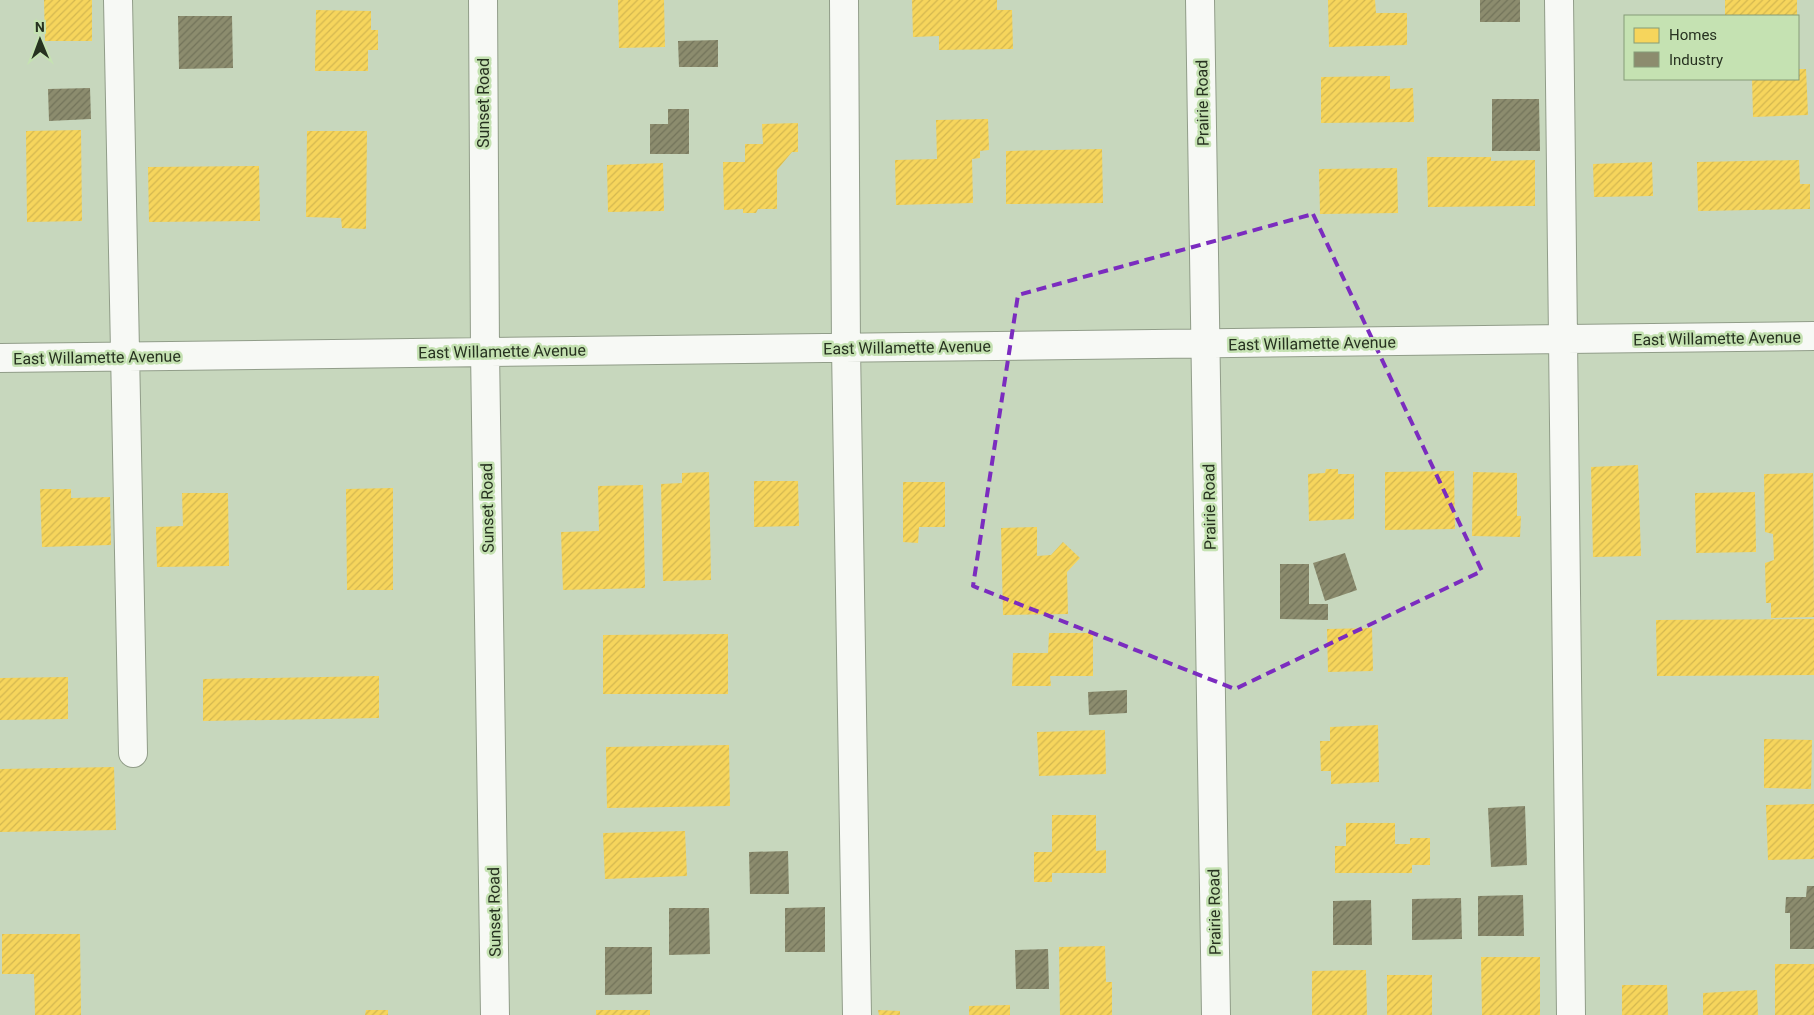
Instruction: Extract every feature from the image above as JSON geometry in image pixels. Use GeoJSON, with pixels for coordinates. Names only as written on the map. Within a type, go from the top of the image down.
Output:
{"type":"FeatureCollection","features":[{"type":"Feature","properties":{"kind":"street"},"geometry":{"type":"LineString","coordinates":[[118,0],[133,753]]}},
{"type":"Feature","properties":{"kind":"street","name":"Sunset Road"},"geometry":{"type":"LineString","coordinates":[[483,0],[485,351],[495,1015]]}},
{"type":"Feature","properties":{"kind":"street"},"geometry":{"type":"LineString","coordinates":[[844,0],[846,348],[857,1015]]}},
{"type":"Feature","properties":{"kind":"street","name":"Prairie Road"},"geometry":{"type":"LineString","coordinates":[[1200,0],[1216,1015]]}},
{"type":"Feature","properties":{"kind":"street"},"geometry":{"type":"LineString","coordinates":[[1559,0],[1571,1015]]}},
{"type":"Feature","properties":{"kind":"street","name":"East Willamette Avenue"},"geometry":{"type":"LineString","coordinates":[[0,358],[485,351],[1206,345],[1814,336]]}},
{"type":"Feature","properties":{"kind":"highlighted area"},"geometry":{"type":"Polygon","coordinates":[[[1313,214],[1482,571],[1235,689],[973,586],[1018,295],[1313,214]]]}},
{"type":"Feature","properties":{"kind":"building: Homes"},"geometry":{"type":"Polygon","coordinates":[[[44,0],[92,0],[92,41],[45,41],[44,0]]]}},
{"type":"Feature","properties":{"kind":"building: Homes"},"geometry":{"type":"Polygon","coordinates":[[[618,0],[664,0],[665,47],[619,48],[618,0]]]}},
{"type":"Feature","properties":{"kind":"building: Homes"},"geometry":{"type":"Polygon","coordinates":[[[912,0],[997,0],[997,10],[1012,10],[1013,49],[939,50],[939,36],[913,37],[912,0]]]}},
{"type":"Feature","properties":{"kind":"building: Homes"},"geometry":{"type":"Polygon","coordinates":[[[1328,0],[1375,0],[1376,13],[1407,13],[1407,45],[1329,47],[1328,0]]]}},
{"type":"Feature","properties":{"kind":"building: Homes"},"geometry":{"type":"Polygon","coordinates":[[[1725,0],[1797,0],[1797,15],[1725,15],[1725,0]]]}},
{"type":"Feature","properties":{"kind":"building: Homes"},"geometry":{"type":"Polygon","coordinates":[[[316,10],[371,11],[371,30],[378,30],[378,50],[368,50],[368,71],[315,71],[316,10]]]}},
{"type":"Feature","properties":{"kind":"building: Homes"},"geometry":{"type":"Polygon","coordinates":[[[1799,69],[1806,69],[1808,115],[1753,117],[1752,80],[1799,80],[1799,69]]]}},
{"type":"Feature","properties":{"kind":"building: Homes"},"geometry":{"type":"Polygon","coordinates":[[[1390,76],[1390,89],[1413,88],[1414,122],[1321,123],[1321,77],[1390,76]]]}},
{"type":"Feature","properties":{"kind":"building: Homes"},"geometry":{"type":"Polygon","coordinates":[[[988,119],[989,150],[980,151],[980,158],[972,159],[973,203],[896,205],[895,160],[937,159],[936,120],[988,119]]]}},
{"type":"Feature","properties":{"kind":"building: Homes"},"geometry":{"type":"Polygon","coordinates":[[[798,123],[798,152],[792,152],[777,170],[777,209],[758,209],[756,213],[743,213],[743,209],[724,210],[723,162],[745,162],[745,144],[763,144],[762,124],[798,123]]]}},
{"type":"Feature","properties":{"kind":"building: Homes"},"geometry":{"type":"Polygon","coordinates":[[[81,130],[82,221],[27,222],[26,131],[81,130]]]}},
{"type":"Feature","properties":{"kind":"building: Homes"},"geometry":{"type":"Polygon","coordinates":[[[307,131],[367,131],[366,229],[342,228],[341,218],[306,217],[307,131]]]}},
{"type":"Feature","properties":{"kind":"building: Homes"},"geometry":{"type":"Polygon","coordinates":[[[1102,149],[1103,203],[1006,204],[1006,151],[1102,149]]]}},
{"type":"Feature","properties":{"kind":"building: Homes"},"geometry":{"type":"Polygon","coordinates":[[[1427,157],[1491,157],[1491,161],[1535,160],[1535,206],[1428,207],[1427,157]]]}},
{"type":"Feature","properties":{"kind":"building: Homes"},"geometry":{"type":"Polygon","coordinates":[[[1799,160],[1800,184],[1810,184],[1810,209],[1698,211],[1697,162],[1799,160]]]}},
{"type":"Feature","properties":{"kind":"building: Homes"},"geometry":{"type":"Polygon","coordinates":[[[1652,162],[1653,196],[1594,197],[1593,164],[1652,162]]]}},
{"type":"Feature","properties":{"kind":"building: Homes"},"geometry":{"type":"Polygon","coordinates":[[[663,163],[664,211],[608,212],[607,165],[663,163]]]}},
{"type":"Feature","properties":{"kind":"building: Homes"},"geometry":{"type":"Polygon","coordinates":[[[259,166],[260,221],[149,222],[148,167],[259,166]]]}},
{"type":"Feature","properties":{"kind":"building: Homes"},"geometry":{"type":"Polygon","coordinates":[[[1397,168],[1398,213],[1320,214],[1319,169],[1397,168]]]}},
{"type":"Feature","properties":{"kind":"building: Homes"},"geometry":{"type":"Polygon","coordinates":[[[1638,465],[1641,556],[1593,557],[1591,467],[1638,465]]]}},
{"type":"Feature","properties":{"kind":"building: Homes"},"geometry":{"type":"Polygon","coordinates":[[[1326,469],[1338,469],[1338,474],[1354,474],[1354,519],[1309,521],[1308,474],[1325,473],[1326,469]]]}},
{"type":"Feature","properties":{"kind":"building: Homes"},"geometry":{"type":"Polygon","coordinates":[[[1454,471],[1455,529],[1385,530],[1385,472],[1454,471]]]}},
{"type":"Feature","properties":{"kind":"building: Homes"},"geometry":{"type":"Polygon","coordinates":[[[709,472],[711,580],[663,581],[661,484],[682,483],[682,473],[709,472]]]}},
{"type":"Feature","properties":{"kind":"building: Homes"},"geometry":{"type":"Polygon","coordinates":[[[1473,472],[1517,473],[1517,516],[1521,516],[1520,537],[1472,536],[1473,472]]]}},
{"type":"Feature","properties":{"kind":"building: Homes"},"geometry":{"type":"Polygon","coordinates":[[[1813,473],[1814,617],[1771,618],[1771,603],[1766,603],[1765,563],[1774,560],[1773,534],[1765,532],[1764,474],[1813,473]]]}},
{"type":"Feature","properties":{"kind":"building: Homes"},"geometry":{"type":"Polygon","coordinates":[[[754,481],[798,481],[799,526],[754,527],[754,481]]]}},
{"type":"Feature","properties":{"kind":"building: Homes"},"geometry":{"type":"Polygon","coordinates":[[[903,482],[945,482],[945,527],[919,527],[918,543],[903,542],[903,482]]]}},
{"type":"Feature","properties":{"kind":"building: Homes"},"geometry":{"type":"Polygon","coordinates":[[[643,485],[645,588],[563,590],[561,532],[599,531],[598,486],[643,485]]]}},
{"type":"Feature","properties":{"kind":"building: Homes"},"geometry":{"type":"Polygon","coordinates":[[[393,488],[393,590],[347,590],[346,489],[393,488]]]}},
{"type":"Feature","properties":{"kind":"building: Homes"},"geometry":{"type":"Polygon","coordinates":[[[40,489],[71,489],[71,498],[110,497],[111,545],[42,547],[40,489]]]}},
{"type":"Feature","properties":{"kind":"building: Homes"},"geometry":{"type":"Polygon","coordinates":[[[1755,492],[1756,552],[1696,553],[1695,493],[1755,492]]]}},
{"type":"Feature","properties":{"kind":"building: Homes"},"geometry":{"type":"Polygon","coordinates":[[[182,493],[228,493],[229,566],[157,567],[156,527],[183,526],[182,493]]]}},
{"type":"Feature","properties":{"kind":"building: Homes"},"geometry":{"type":"Polygon","coordinates":[[[1037,527],[1037,556],[1051,555],[1063,542],[1080,558],[1067,572],[1068,614],[1003,615],[1001,528],[1037,527]]]}},
{"type":"Feature","properties":{"kind":"building: Homes"},"geometry":{"type":"Polygon","coordinates":[[[1814,619],[1814,675],[1657,676],[1656,620],[1814,619]]]}},
{"type":"Feature","properties":{"kind":"building: Homes"},"geometry":{"type":"Polygon","coordinates":[[[1372,628],[1373,671],[1328,672],[1327,629],[1372,628]]]}},
{"type":"Feature","properties":{"kind":"building: Homes"},"geometry":{"type":"Polygon","coordinates":[[[1049,633],[1093,633],[1093,676],[1050,676],[1051,686],[1012,686],[1013,653],[1048,653],[1049,633]]]}},
{"type":"Feature","properties":{"kind":"building: Homes"},"geometry":{"type":"Polygon","coordinates":[[[728,634],[728,694],[603,694],[603,635],[728,634]]]}},
{"type":"Feature","properties":{"kind":"building: Homes"},"geometry":{"type":"Polygon","coordinates":[[[379,676],[379,718],[203,721],[203,679],[379,676]]]}},
{"type":"Feature","properties":{"kind":"building: Homes"},"geometry":{"type":"Polygon","coordinates":[[[68,677],[68,719],[0,720],[0,678],[68,677]]]}},
{"type":"Feature","properties":{"kind":"building: Homes"},"geometry":{"type":"Polygon","coordinates":[[[1378,725],[1379,782],[1331,784],[1331,771],[1321,771],[1320,741],[1330,741],[1330,727],[1378,725]]]}},
{"type":"Feature","properties":{"kind":"building: Homes"},"geometry":{"type":"Polygon","coordinates":[[[1105,730],[1106,774],[1039,776],[1037,732],[1105,730]]]}},
{"type":"Feature","properties":{"kind":"building: Homes"},"geometry":{"type":"Polygon","coordinates":[[[1764,739],[1812,740],[1811,789],[1764,788],[1764,739]]]}},
{"type":"Feature","properties":{"kind":"building: Homes"},"geometry":{"type":"Polygon","coordinates":[[[729,745],[730,806],[607,808],[606,747],[729,745]]]}},
{"type":"Feature","properties":{"kind":"building: Homes"},"geometry":{"type":"Polygon","coordinates":[[[114,767],[116,830],[0,832],[0,769],[114,767]]]}},
{"type":"Feature","properties":{"kind":"building: Homes"},"geometry":{"type":"Polygon","coordinates":[[[1814,804],[1814,859],[1768,860],[1766,805],[1814,804]]]}},
{"type":"Feature","properties":{"kind":"building: Homes"},"geometry":{"type":"Polygon","coordinates":[[[1052,815],[1096,815],[1096,851],[1106,850],[1106,873],[1052,873],[1052,882],[1034,882],[1034,852],[1052,852],[1052,815]]]}},
{"type":"Feature","properties":{"kind":"building: Homes"},"geometry":{"type":"Polygon","coordinates":[[[1346,823],[1395,823],[1395,844],[1410,844],[1410,838],[1430,838],[1430,865],[1412,865],[1412,873],[1335,873],[1335,846],[1346,846],[1346,823]]]}},
{"type":"Feature","properties":{"kind":"building: Homes"},"geometry":{"type":"Polygon","coordinates":[[[685,831],[687,876],[605,879],[603,833],[685,831]]]}},
{"type":"Feature","properties":{"kind":"building: Homes"},"geometry":{"type":"Polygon","coordinates":[[[2,934],[80,934],[81,1015],[35,1015],[34,974],[2,974],[2,934]]]}},
{"type":"Feature","properties":{"kind":"building: Homes"},"geometry":{"type":"Polygon","coordinates":[[[1105,946],[1106,982],[1112,982],[1112,1015],[1060,1015],[1059,947],[1105,946]]]}},
{"type":"Feature","properties":{"kind":"building: Homes"},"geometry":{"type":"Polygon","coordinates":[[[1481,957],[1540,957],[1540,1015],[1482,1015],[1481,957]]]}},
{"type":"Feature","properties":{"kind":"building: Homes"},"geometry":{"type":"Polygon","coordinates":[[[1775,964],[1814,964],[1814,1015],[1775,1015],[1775,964]]]}},
{"type":"Feature","properties":{"kind":"building: Homes"},"geometry":{"type":"Polygon","coordinates":[[[1366,970],[1367,1015],[1312,1015],[1312,971],[1366,970]]]}},
{"type":"Feature","properties":{"kind":"building: Homes"},"geometry":{"type":"Polygon","coordinates":[[[1387,975],[1432,975],[1432,1015],[1387,1015],[1387,975]]]}},
{"type":"Feature","properties":{"kind":"building: Homes"},"geometry":{"type":"Polygon","coordinates":[[[1622,985],[1667,985],[1668,1015],[1622,1015],[1622,985]]]}},
{"type":"Feature","properties":{"kind":"building: Homes"},"geometry":{"type":"Polygon","coordinates":[[[1757,990],[1758,1015],[1703,1015],[1703,993],[1757,990]]]}},
{"type":"Feature","properties":{"kind":"building: Homes"},"geometry":{"type":"Polygon","coordinates":[[[1010,1005],[1010,1015],[969,1015],[969,1006],[1010,1005]]]}},
{"type":"Feature","properties":{"kind":"building: Homes"},"geometry":{"type":"Polygon","coordinates":[[[366,1010],[388,1010],[388,1015],[365,1015],[366,1010]]]}},
{"type":"Feature","properties":{"kind":"building: Homes"},"geometry":{"type":"Polygon","coordinates":[[[596,1010],[650,1010],[650,1015],[596,1015],[596,1010]]]}},
{"type":"Feature","properties":{"kind":"building: Homes"},"geometry":{"type":"Polygon","coordinates":[[[878,1010],[900,1011],[900,1015],[879,1015],[878,1010]]]}},
{"type":"Feature","properties":{"kind":"building: Industry"},"geometry":{"type":"Polygon","coordinates":[[[1480,0],[1520,0],[1520,22],[1480,22],[1480,0]]]}},
{"type":"Feature","properties":{"kind":"building: Industry"},"geometry":{"type":"Polygon","coordinates":[[[178,16],[232,16],[233,68],[179,69],[178,16]]]}},
{"type":"Feature","properties":{"kind":"building: Industry"},"geometry":{"type":"Polygon","coordinates":[[[718,40],[718,67],[679,67],[678,41],[718,40]]]}},
{"type":"Feature","properties":{"kind":"building: Industry"},"geometry":{"type":"Polygon","coordinates":[[[90,88],[91,119],[49,121],[48,89],[90,88]]]}},
{"type":"Feature","properties":{"kind":"building: Industry"},"geometry":{"type":"Polygon","coordinates":[[[1492,99],[1539,99],[1540,151],[1492,151],[1492,99]]]}},
{"type":"Feature","properties":{"kind":"building: Industry"},"geometry":{"type":"Polygon","coordinates":[[[668,109],[689,109],[689,154],[650,154],[650,124],[668,124],[668,109]]]}},
{"type":"Feature","properties":{"kind":"building: Industry"},"geometry":{"type":"Polygon","coordinates":[[[1345,553],[1357,590],[1325,601],[1313,563],[1345,553]]]}},
{"type":"Feature","properties":{"kind":"building: Industry"},"geometry":{"type":"Polygon","coordinates":[[[1280,564],[1309,564],[1309,604],[1328,604],[1328,620],[1280,619],[1280,564]]]}},
{"type":"Feature","properties":{"kind":"building: Industry"},"geometry":{"type":"Polygon","coordinates":[[[1127,690],[1127,713],[1089,715],[1088,692],[1127,690]]]}},
{"type":"Feature","properties":{"kind":"building: Industry"},"geometry":{"type":"Polygon","coordinates":[[[1525,806],[1527,865],[1491,867],[1488,808],[1525,806]]]}},
{"type":"Feature","properties":{"kind":"building: Industry"},"geometry":{"type":"Polygon","coordinates":[[[788,851],[789,894],[750,894],[749,852],[788,851]]]}},
{"type":"Feature","properties":{"kind":"building: Industry"},"geometry":{"type":"Polygon","coordinates":[[[1807,886],[1814,886],[1814,949],[1790,949],[1790,913],[1785,913],[1786,897],[1806,897],[1807,886]]]}},
{"type":"Feature","properties":{"kind":"building: Industry"},"geometry":{"type":"Polygon","coordinates":[[[1523,895],[1524,936],[1478,936],[1478,896],[1523,895]]]}},
{"type":"Feature","properties":{"kind":"building: Industry"},"geometry":{"type":"Polygon","coordinates":[[[1461,898],[1462,939],[1412,940],[1412,899],[1461,898]]]}},
{"type":"Feature","properties":{"kind":"building: Industry"},"geometry":{"type":"Polygon","coordinates":[[[1371,900],[1372,945],[1333,945],[1333,901],[1371,900]]]}},
{"type":"Feature","properties":{"kind":"building: Industry"},"geometry":{"type":"Polygon","coordinates":[[[825,907],[825,952],[785,952],[785,908],[825,907]]]}},
{"type":"Feature","properties":{"kind":"building: Industry"},"geometry":{"type":"Polygon","coordinates":[[[669,908],[709,908],[710,954],[669,955],[669,908]]]}},
{"type":"Feature","properties":{"kind":"building: Industry"},"geometry":{"type":"Polygon","coordinates":[[[605,947],[652,947],[652,994],[605,995],[605,947]]]}},
{"type":"Feature","properties":{"kind":"building: Industry"},"geometry":{"type":"Polygon","coordinates":[[[1048,949],[1049,989],[1016,989],[1015,950],[1048,949]]]}}]}
